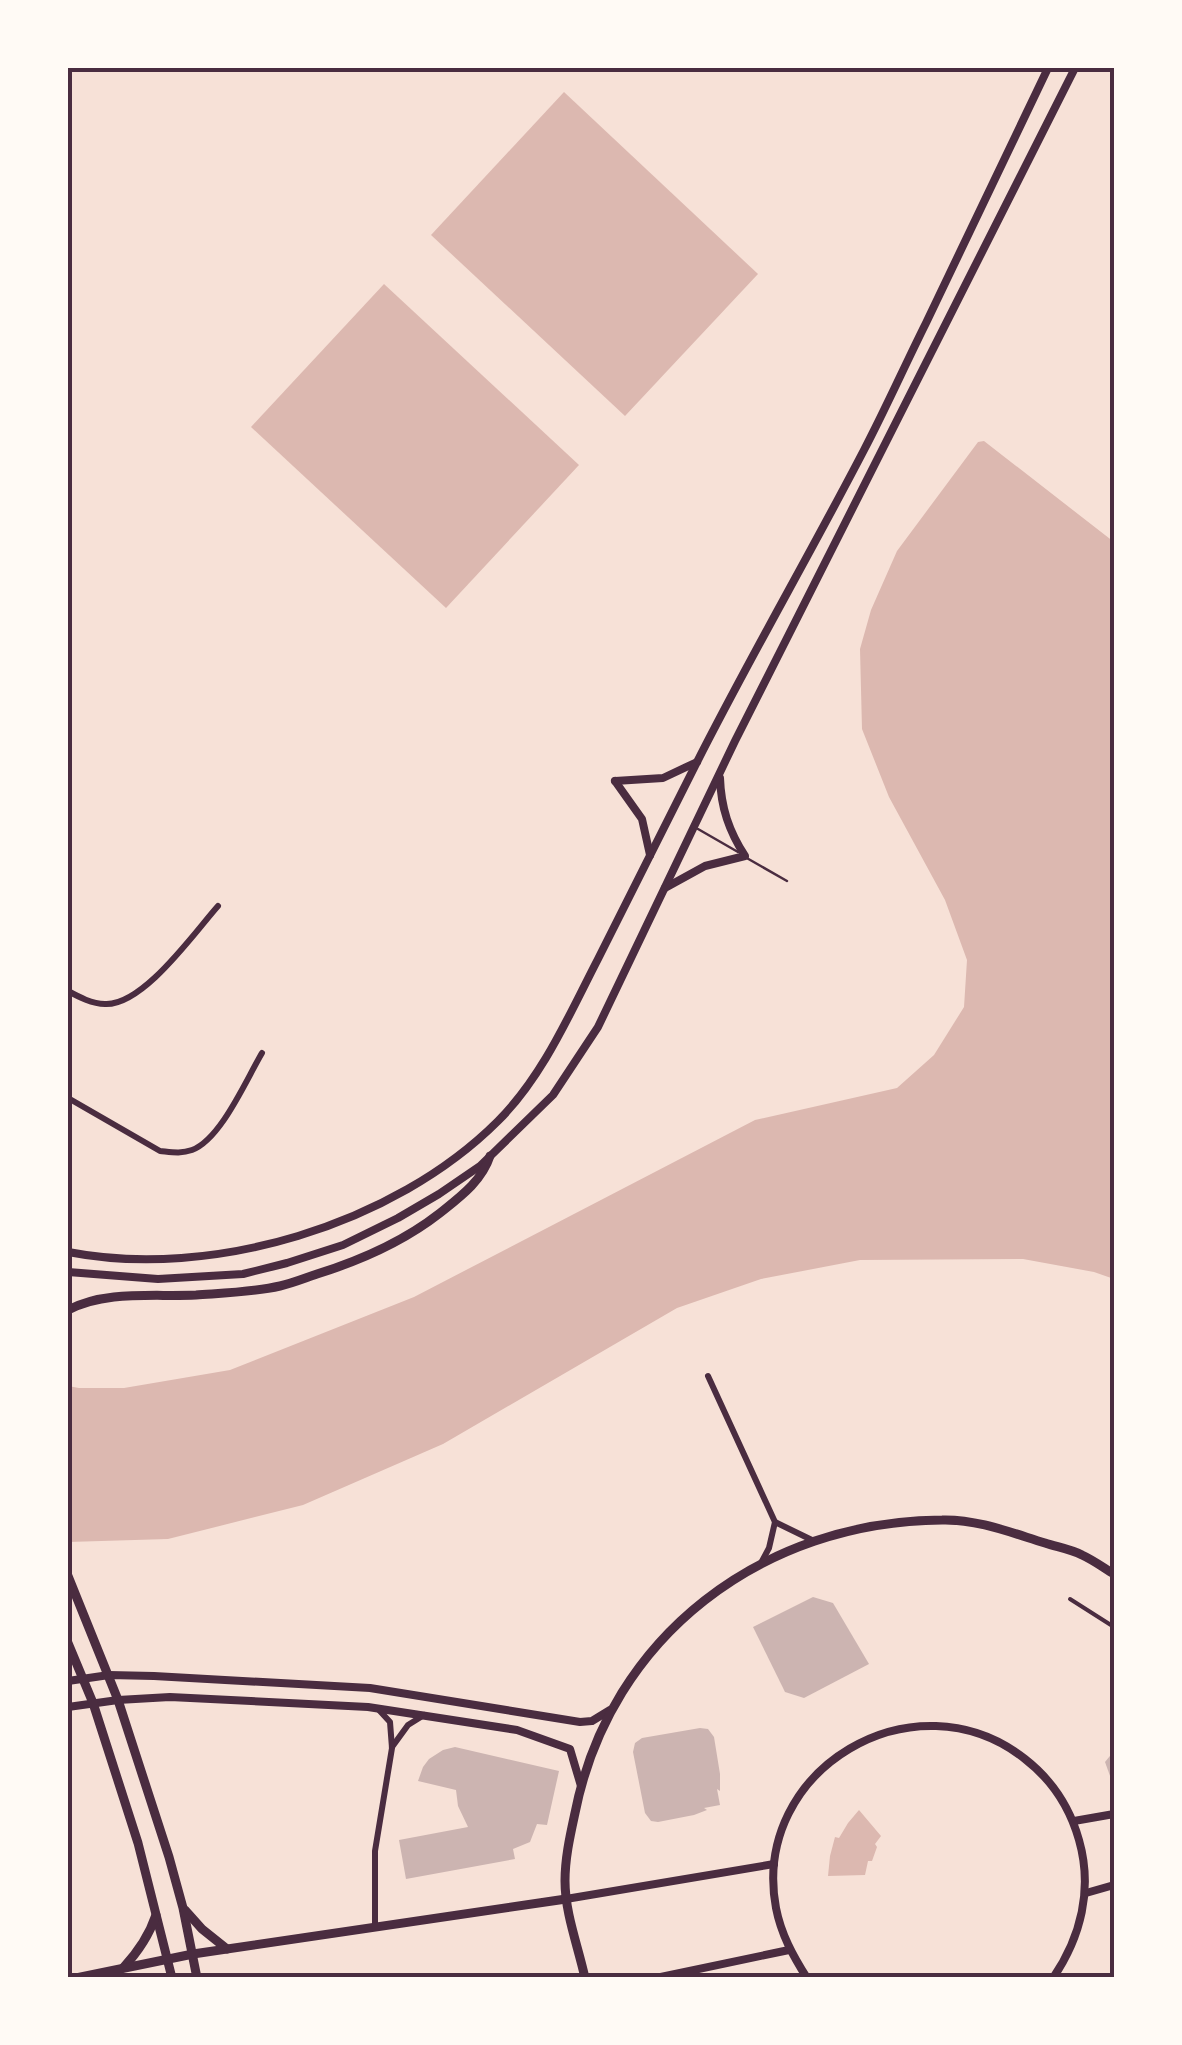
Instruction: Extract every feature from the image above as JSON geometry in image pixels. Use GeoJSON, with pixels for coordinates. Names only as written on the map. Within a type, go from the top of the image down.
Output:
{"type":"FeatureCollection","features":[{"type":"Feature","properties":{"kind":"main road"},"geometry":{"type":"LineString","coordinates":[[68,1252],[153,1259],[202,1256],[278,1243],[330,1226],[380,1204],[466,1149],[526,1090],[565,1024],[697,762],[866,448],[1048,68]]}},
{"type":"Feature","properties":{"kind":"main road"},"geometry":{"type":"LineString","coordinates":[[68,1272],[158,1279],[243,1274],[344,1245],[398,1218],[480,1166],[553,1095],[598,1027],[719,774],[1075,68]]}},
{"type":"Feature","properties":{"kind":"main road"},"geometry":{"type":"LineString","coordinates":[[650,855],[642,819],[615,780],[663,778],[697,762]]}},
{"type":"Feature","properties":{"kind":"main road"},"geometry":{"type":"LineString","coordinates":[[665,888],[706,866],[745,856],[724,813],[719,774]]}},
{"type":"Feature","properties":{"kind":"main road"},"geometry":{"type":"LineString","coordinates":[[68,1310],[85,1301],[115,1297],[199,1295],[281,1286],[360,1260],[427,1224],[485,1172],[490,1156]]}},
{"type":"Feature","properties":{"kind":"main road"},"geometry":{"type":"LineString","coordinates":[[585,1978],[566,1899],[566,1858],[580,1786],[610,1710],[678,1621],[760,1566],[841,1533],[878,1526],[945,1520],[1012,1532],[1068,1550],[1114,1574]]}},
{"type":"Feature","properties":{"kind":"main road"},"geometry":{"type":"LineString","coordinates":[[68,1576],[118,1700],[169,1858],[196,1978]]}},
{"type":"Feature","properties":{"kind":"main road"},"geometry":{"type":"LineString","coordinates":[[68,1643],[93,1704],[138,1843],[172,1978]]}},
{"type":"Feature","properties":{"kind":"main road"},"geometry":{"type":"LineString","coordinates":[[68,1680],[109,1675],[154,1676],[370,1688],[580,1722],[610,1710]]}},
{"type":"Feature","properties":{"kind":"main road"},"geometry":{"type":"LineString","coordinates":[[68,1707],[170,1696],[377,1708],[517,1730],[570,1749],[580,1786]]}},
{"type":"Feature","properties":{"kind":"main road"},"geometry":{"type":"LineString","coordinates":[[807,1978],[790,1950],[776,1907],[774,1864],[781,1833],[794,1804],[812,1778],[862,1740],[922,1725],[954,1727],[1013,1750],[1038,1769],[1074,1821],[1084,1856],[1086,1892],[1080,1926],[1067,1958],[1053,1978]]}},
{"type":"Feature","properties":{"kind":"main road"},"geometry":{"type":"LineString","coordinates":[[1074,1821],[1114,1814]]}},
{"type":"Feature","properties":{"kind":"main road"},"geometry":{"type":"LineString","coordinates":[[76,1978],[193,1954],[774,1864]]}},
{"type":"Feature","properties":{"kind":"main road"},"geometry":{"type":"LineString","coordinates":[[1086,1892],[1114,1886]]}},
{"type":"Feature","properties":{"kind":"main road"},"geometry":{"type":"LineString","coordinates":[[183,1908],[226,1949]]}},
{"type":"Feature","properties":{"kind":"main road"},"geometry":{"type":"LineString","coordinates":[[123,1968],[151,1931],[157,1912]]}},
{"type":"Feature","properties":{"kind":"main road"},"geometry":{"type":"LineString","coordinates":[[656,1978],[790,1950]]}},
{"type":"Feature","properties":{"kind":"street"},"geometry":{"type":"LineString","coordinates":[[68,992],[108,1005],[128,999],[146,987],[218,906]]}},
{"type":"Feature","properties":{"kind":"street"},"geometry":{"type":"LineString","coordinates":[[68,1098],[160,1151],[192,1150],[218,1128],[262,1053]]}},
{"type":"Feature","properties":{"kind":"street"},"geometry":{"type":"LineString","coordinates":[[708,1376],[775,1522],[816,1542]]}},
{"type":"Feature","properties":{"kind":"street"},"geometry":{"type":"LineString","coordinates":[[760,1566],[775,1522]]}},
{"type":"Feature","properties":{"kind":"street"},"geometry":{"type":"LineString","coordinates":[[1070,1600],[1114,1627]]}},
{"type":"Feature","properties":{"kind":"street"},"geometry":{"type":"LineString","coordinates":[[374,1928],[375,1850],[392,1748],[390,1722],[377,1708]]}},
{"type":"Feature","properties":{"kind":"street"},"geometry":{"type":"LineString","coordinates":[[392,1748],[402,1731],[424,1716]]}},
{"type":"Feature","properties":{"kind":"lane"},"geometry":{"type":"LineString","coordinates":[[694,826],[787,881]]}},
{"type":"Feature","properties":{"kind":"shaded area"},"geometry":{"type":"Polygon","coordinates":[[[564,92],[758,274],[625,416],[431,235],[564,92]]]}},
{"type":"Feature","properties":{"kind":"shaded area"},"geometry":{"type":"Polygon","coordinates":[[[384,284],[579,465],[446,608],[251,427],[384,284]]]}},
{"type":"Feature","properties":{"kind":"shaded area"},"geometry":{"type":"Polygon","coordinates":[[[984,441],[1114,542],[1114,1279],[1023,1259],[860,1260],[761,1279],[677,1308],[443,1444],[303,1505],[168,1539],[68,1542],[68,1386],[124,1388],[230,1370],[414,1297],[755,1120],[897,1088],[934,1055],[964,1007],[967,960],[945,900],[889,797],[862,729],[860,649],[871,610],[897,551],[978,442],[984,441]]]}},
{"type":"Feature","properties":{"kind":"shaded area"},"geometry":{"type":"Polygon","coordinates":[[[859,1810],[881,1836],[872,1861],[868,1861],[865,1875],[828,1876],[835,1837],[839,1838],[859,1810]]]}},
{"type":"Feature","properties":{"kind":"building"},"geometry":{"type":"Polygon","coordinates":[[[813,1597],[833,1603],[869,1664],[804,1698],[785,1692],[753,1627],[813,1597]]]}},
{"type":"Feature","properties":{"kind":"building"},"geometry":{"type":"Polygon","coordinates":[[[708,1729],[714,1737],[720,1805],[694,1815],[651,1821],[645,1813],[633,1752],[635,1743],[642,1738],[708,1729]]]}},
{"type":"Feature","properties":{"kind":"building"},"geometry":{"type":"Polygon","coordinates":[[[455,1747],[559,1771],[547,1825],[537,1824],[530,1842],[513,1849],[515,1859],[406,1879],[399,1840],[468,1827],[458,1806],[456,1790],[418,1781],[429,1759],[455,1747]]]}},
{"type":"Feature","properties":{"kind":"building"},"geometry":{"type":"Polygon","coordinates":[[[1114,1751],[1114,1787],[1105,1762],[1114,1751]]]}}]}
